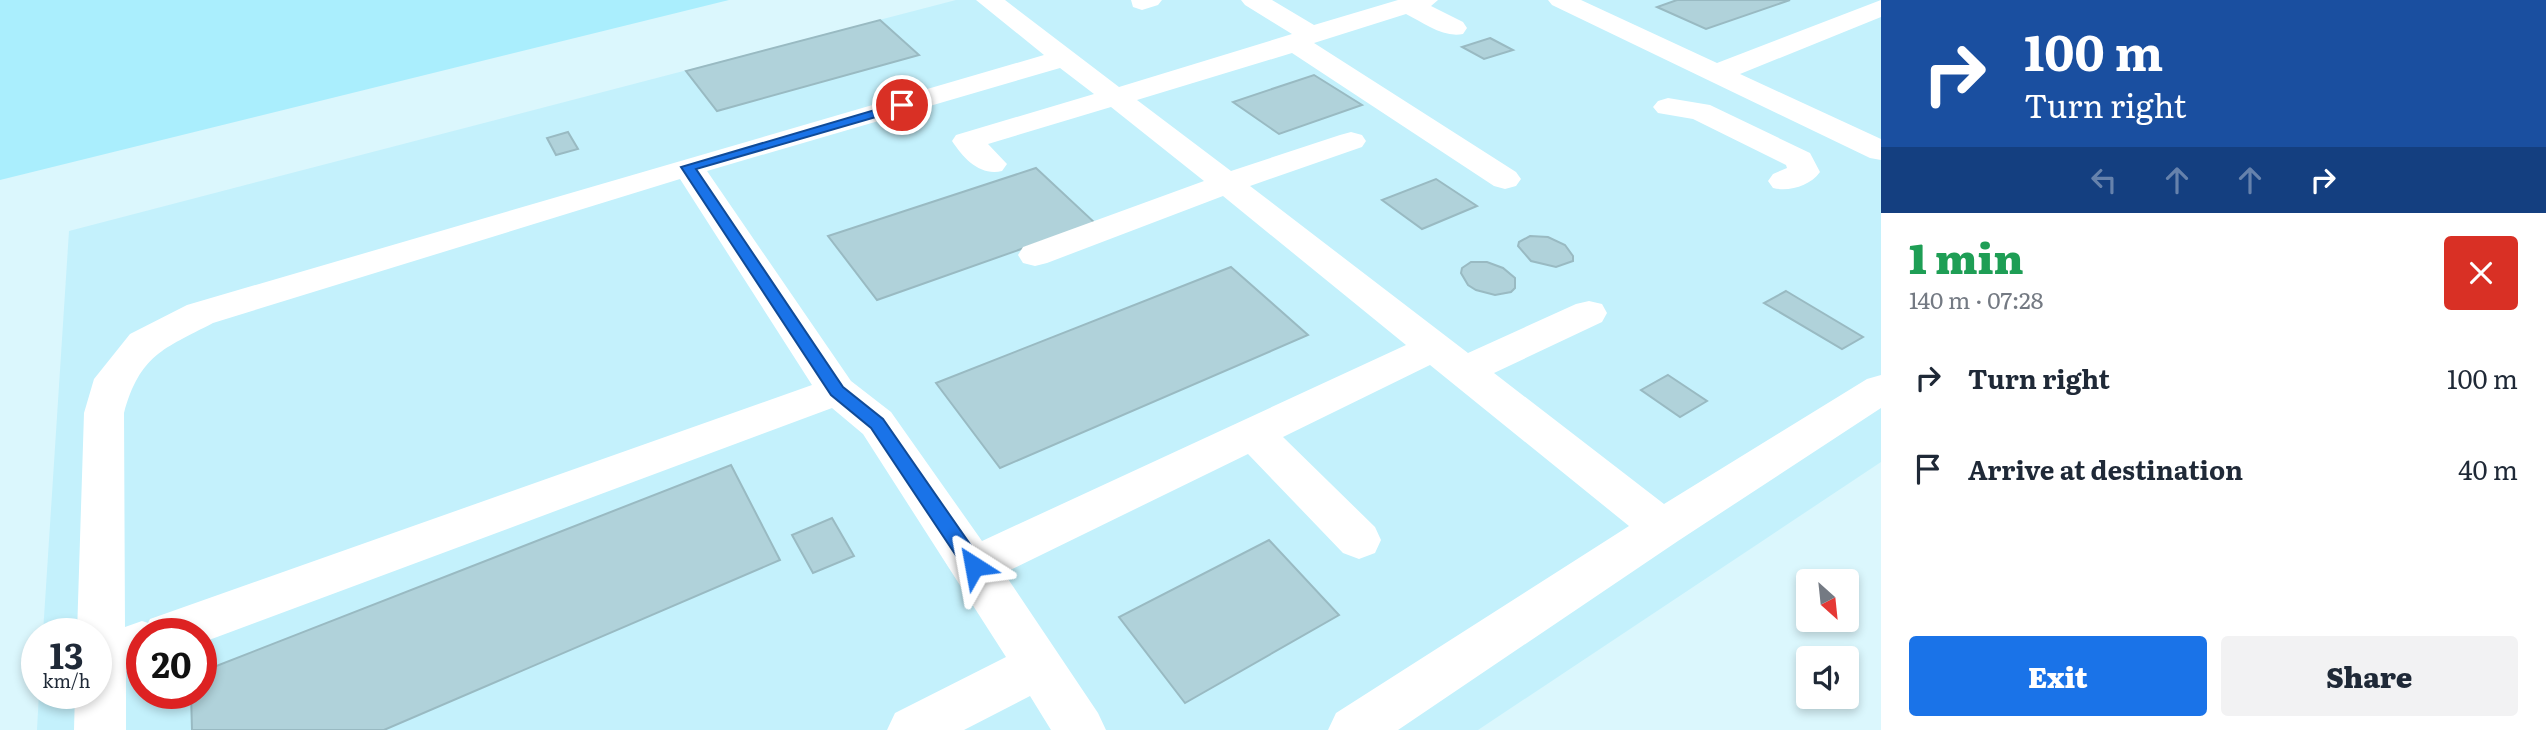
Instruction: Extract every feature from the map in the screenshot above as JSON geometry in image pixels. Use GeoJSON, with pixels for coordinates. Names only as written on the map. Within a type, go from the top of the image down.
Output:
{"type":"FeatureCollection","features":[{"type":"Feature","properties":{"kind":"lane"},"geometry":{"type":"LineString","coordinates":[[989,0],[1227,183],[1662,528]]}},
{"type":"Feature","properties":{"kind":"lane"},"geometry":{"type":"LineString","coordinates":[[1254,0],[1505,179]]}},
{"type":"Feature","properties":{"kind":"lane"},"geometry":{"type":"LineString","coordinates":[[1561,0],[1881,151]]}},
{"type":"Feature","properties":{"kind":"lane"},"geometry":{"type":"LineString","coordinates":[[991,164],[967,141],[1417,2],[1454,28]]}},
{"type":"Feature","properties":{"kind":"lane"},"geometry":{"type":"LineString","coordinates":[[1717,73],[1881,8]]}},
{"type":"Feature","properties":{"kind":"lane"},"geometry":{"type":"LineString","coordinates":[[1631,33],[1665,20]]}},
{"type":"Feature","properties":{"kind":"lane"},"geometry":{"type":"LineString","coordinates":[[100,730],[122,650],[104,413],[114,379],[144,343],[200,314],[688,167],[1063,58]]}},
{"type":"Feature","properties":{"kind":"lane"},"geometry":{"type":"LineString","coordinates":[[1668,107],[1700,111],[1799,160],[1804,172],[1784,181]]}},
{"type":"Feature","properties":{"kind":"lane"},"geometry":{"type":"LineString","coordinates":[[1779,148],[1834,129]]}},
{"type":"Feature","properties":{"kind":"lane"},"geometry":{"type":"LineString","coordinates":[[1035,255],[1227,183],[1351,141]]}},
{"type":"Feature","properties":{"kind":"lane"},"geometry":{"type":"LineString","coordinates":[[688,167],[837,391],[877,424],[974,566],[1080,730]]}},
{"type":"Feature","properties":{"kind":"lane"},"geometry":{"type":"LineString","coordinates":[[974,566],[1254,434],[1449,359],[1589,313]]}},
{"type":"Feature","properties":{"kind":"lane"},"geometry":{"type":"LineString","coordinates":[[1354,730],[1662,528],[1881,389]]}},
{"type":"Feature","properties":{"kind":"lane"},"geometry":{"type":"LineString","coordinates":[[211,618],[837,391]]}},
{"type":"Feature","properties":{"kind":"lane"},"geometry":{"type":"LineString","coordinates":[[1254,434],[1359,540]]}},
{"type":"Feature","properties":{"kind":"lane"},"geometry":{"type":"LineString","coordinates":[[913,730],[1038,666]]}},
{"type":"Feature","properties":{"kind":"shaded area"},"geometry":{"type":"Polygon","coordinates":[[[0,0],[729,0],[0,180],[0,0]]]}},
{"type":"Feature","properties":{"kind":"shaded area"},"geometry":{"type":"Polygon","coordinates":[[[956,0],[1881,0],[1881,462],[1478,730],[37,730],[38,709],[112,709],[112,618],[44,618],[69,231],[956,0]]]}},
{"type":"Feature","properties":{"kind":"building"},"geometry":{"type":"Polygon","coordinates":[[[1677,0],[1790,0],[1706,29],[1657,7],[1677,0]]]}},
{"type":"Feature","properties":{"kind":"building"},"geometry":{"type":"Polygon","coordinates":[[[880,20],[919,55],[717,111],[686,71],[880,20]]]}},
{"type":"Feature","properties":{"kind":"building"},"geometry":{"type":"Polygon","coordinates":[[[1490,38],[1513,50],[1484,59],[1462,47],[1490,38]]]}},
{"type":"Feature","properties":{"kind":"building"},"geometry":{"type":"Polygon","coordinates":[[[1314,75],[1362,105],[1279,134],[1233,102],[1314,75]]]}},
{"type":"Feature","properties":{"kind":"building"},"geometry":{"type":"Polygon","coordinates":[[[568,132],[578,149],[556,155],[547,138],[568,132]]]}},
{"type":"Feature","properties":{"kind":"building"},"geometry":{"type":"Polygon","coordinates":[[[1036,168],[1095,223],[877,300],[828,236],[1036,168]]]}},
{"type":"Feature","properties":{"kind":"building"},"geometry":{"type":"Polygon","coordinates":[[[1436,179],[1477,206],[1422,229],[1382,200],[1436,179]]]}},
{"type":"Feature","properties":{"kind":"building"},"geometry":{"type":"Polygon","coordinates":[[[1530,236],[1548,237],[1565,245],[1573,256],[1573,261],[1556,267],[1531,261],[1518,246],[1519,242],[1530,236]]]}},
{"type":"Feature","properties":{"kind":"building"},"geometry":{"type":"Polygon","coordinates":[[[1471,262],[1487,262],[1503,268],[1515,278],[1515,288],[1511,292],[1495,295],[1476,290],[1468,285],[1461,273],[1462,268],[1471,262]]]}},
{"type":"Feature","properties":{"kind":"building"},"geometry":{"type":"Polygon","coordinates":[[[1231,267],[1308,335],[1000,468],[936,383],[1231,267]]]}},
{"type":"Feature","properties":{"kind":"building"},"geometry":{"type":"Polygon","coordinates":[[[1786,291],[1863,337],[1842,349],[1764,303],[1786,291]]]}},
{"type":"Feature","properties":{"kind":"building"},"geometry":{"type":"Polygon","coordinates":[[[1668,375],[1707,401],[1680,417],[1641,390],[1668,375]]]}},
{"type":"Feature","properties":{"kind":"building"},"geometry":{"type":"Polygon","coordinates":[[[731,465],[780,560],[384,730],[192,730],[191,709],[217,709],[217,666],[731,465]]]}},
{"type":"Feature","properties":{"kind":"building"},"geometry":{"type":"Polygon","coordinates":[[[832,518],[854,556],[813,573],[792,535],[832,518]]]}},
{"type":"Feature","properties":{"kind":"building"},"geometry":{"type":"Polygon","coordinates":[[[1269,540],[1339,615],[1185,703],[1119,617],[1269,540]]]}},
{"type":"Feature","properties":{"kind":"route"},"geometry":{"type":"LineString","coordinates":[[902,105],[688,167],[837,391],[877,424],[974,566]]}}]}
